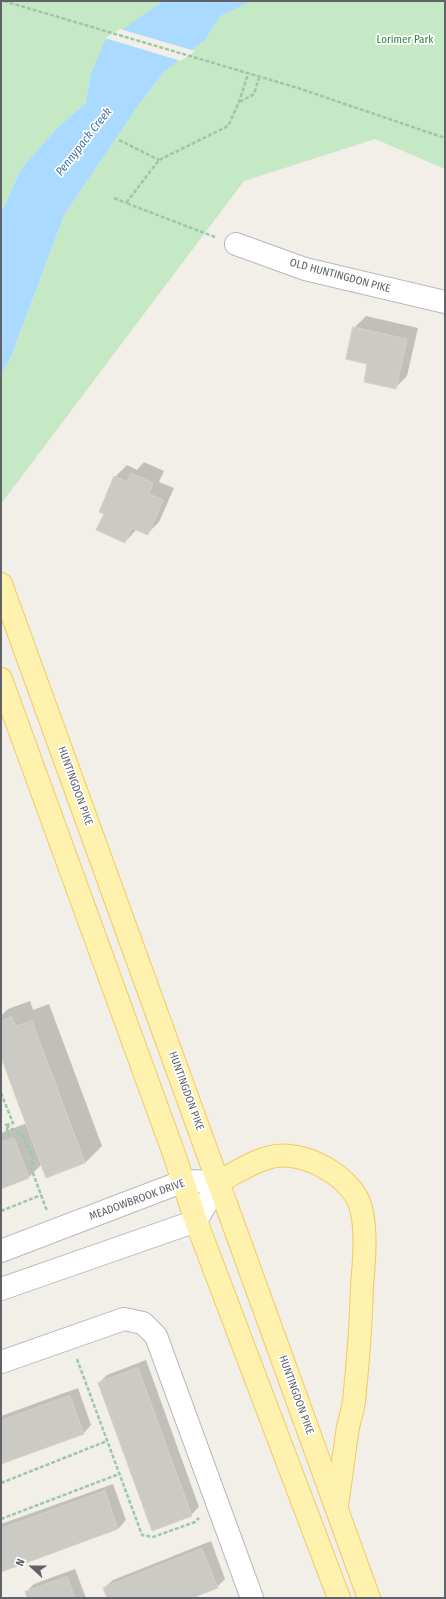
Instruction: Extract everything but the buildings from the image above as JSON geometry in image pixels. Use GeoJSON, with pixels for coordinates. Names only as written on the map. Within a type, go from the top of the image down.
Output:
{"type":"FeatureCollection","features":[{"type":"Feature","properties":{"kind":"main road","name":"HUNTINGDON PIKE"},"geometry":{"type":"LineString","coordinates":[[1,584],[369,1598]]}},
{"type":"Feature","properties":{"kind":"main road"},"geometry":{"type":"LineString","coordinates":[[1,679],[184,1181],[196,1221],[339,1598]]}},
{"type":"Feature","properties":{"kind":"main road"},"geometry":{"type":"LineString","coordinates":[[219,1182],[247,1166],[271,1157],[290,1156],[327,1169],[351,1188],[358,1198],[363,1226],[361,1309],[354,1402],[348,1426],[337,1508]]}},
{"type":"Feature","properties":{"kind":"street","name":"OLD HUNTINGDON PIKE"},"geometry":{"type":"LineString","coordinates":[[236,244],[305,268],[445,302]]}},
{"type":"Feature","properties":{"kind":"street","name":"MEADOWBROOK DRIVE"},"geometry":{"type":"LineString","coordinates":[[1,1251],[184,1181],[219,1182]]}},
{"type":"Feature","properties":{"kind":"street"},"geometry":{"type":"LineString","coordinates":[[1,1289],[196,1221],[219,1182]]}},
{"type":"Feature","properties":{"kind":"street"},"geometry":{"type":"LineString","coordinates":[[1,1362],[124,1319],[143,1322],[156,1336],[252,1598]]}},
{"type":"Feature","properties":{"kind":"path"},"geometry":{"type":"LineString","coordinates":[[4,1],[259,78],[298,88],[445,138]]}},
{"type":"Feature","properties":{"kind":"path"},"geometry":{"type":"LineString","coordinates":[[126,203],[159,160],[228,126],[240,102],[248,74]]}},
{"type":"Feature","properties":{"kind":"path"},"geometry":{"type":"LineString","coordinates":[[240,102],[254,94],[259,78]]}},
{"type":"Feature","properties":{"kind":"path"},"geometry":{"type":"LineString","coordinates":[[119,140],[159,160]]}},
{"type":"Feature","properties":{"kind":"path"},"geometry":{"type":"LineString","coordinates":[[114,198],[236,244]]}},
{"type":"Feature","properties":{"kind":"path"},"geometry":{"type":"LineString","coordinates":[[1,1093],[13,1123],[6,1125]]}},
{"type":"Feature","properties":{"kind":"path"},"geometry":{"type":"LineString","coordinates":[[6,1125],[9,1136]]}},
{"type":"Feature","properties":{"kind":"path"},"geometry":{"type":"LineString","coordinates":[[6,1125],[23,1136],[34,1160],[31,1168],[48,1213]]}},
{"type":"Feature","properties":{"kind":"path"},"geometry":{"type":"LineString","coordinates":[[1,1211],[41,1195]]}},
{"type":"Feature","properties":{"kind":"path"},"geometry":{"type":"LineString","coordinates":[[68,1338],[142,1535],[153,1537],[195,1522],[215,1498]]}},
{"type":"Feature","properties":{"kind":"path"},"geometry":{"type":"LineString","coordinates":[[1,1483],[107,1441]]}},
{"type":"Feature","properties":{"kind":"path"},"geometry":{"type":"LineString","coordinates":[[1,1519],[119,1474]]}},
{"type":"Feature","properties":{"kind":"green space","name":"Lorimer Park"},"geometry":{"type":"Polygon","coordinates":[[[1,1],[445,1],[445,169],[375,139],[244,181],[1,504],[1,374],[11,357],[64,215],[140,103],[164,72],[205,40],[216,23],[90,76],[86,103],[58,127],[21,169],[1,213],[1,1]]]}},
{"type":"Feature","properties":{"kind":"water","name":"Pennypack Creek"},"geometry":{"type":"Polygon","coordinates":[[[164,1],[252,1],[220,16],[205,40],[164,72],[140,103],[64,215],[11,357],[1,374],[1,213],[21,169],[58,127],[86,103],[90,76],[105,41],[164,1]]]}},
{"type":"Feature","properties":{"kind":"pier"},"geometry":{"type":"Polygon","coordinates":[[[120,29],[195,51],[181,61],[105,38],[120,29]]]}}]}
